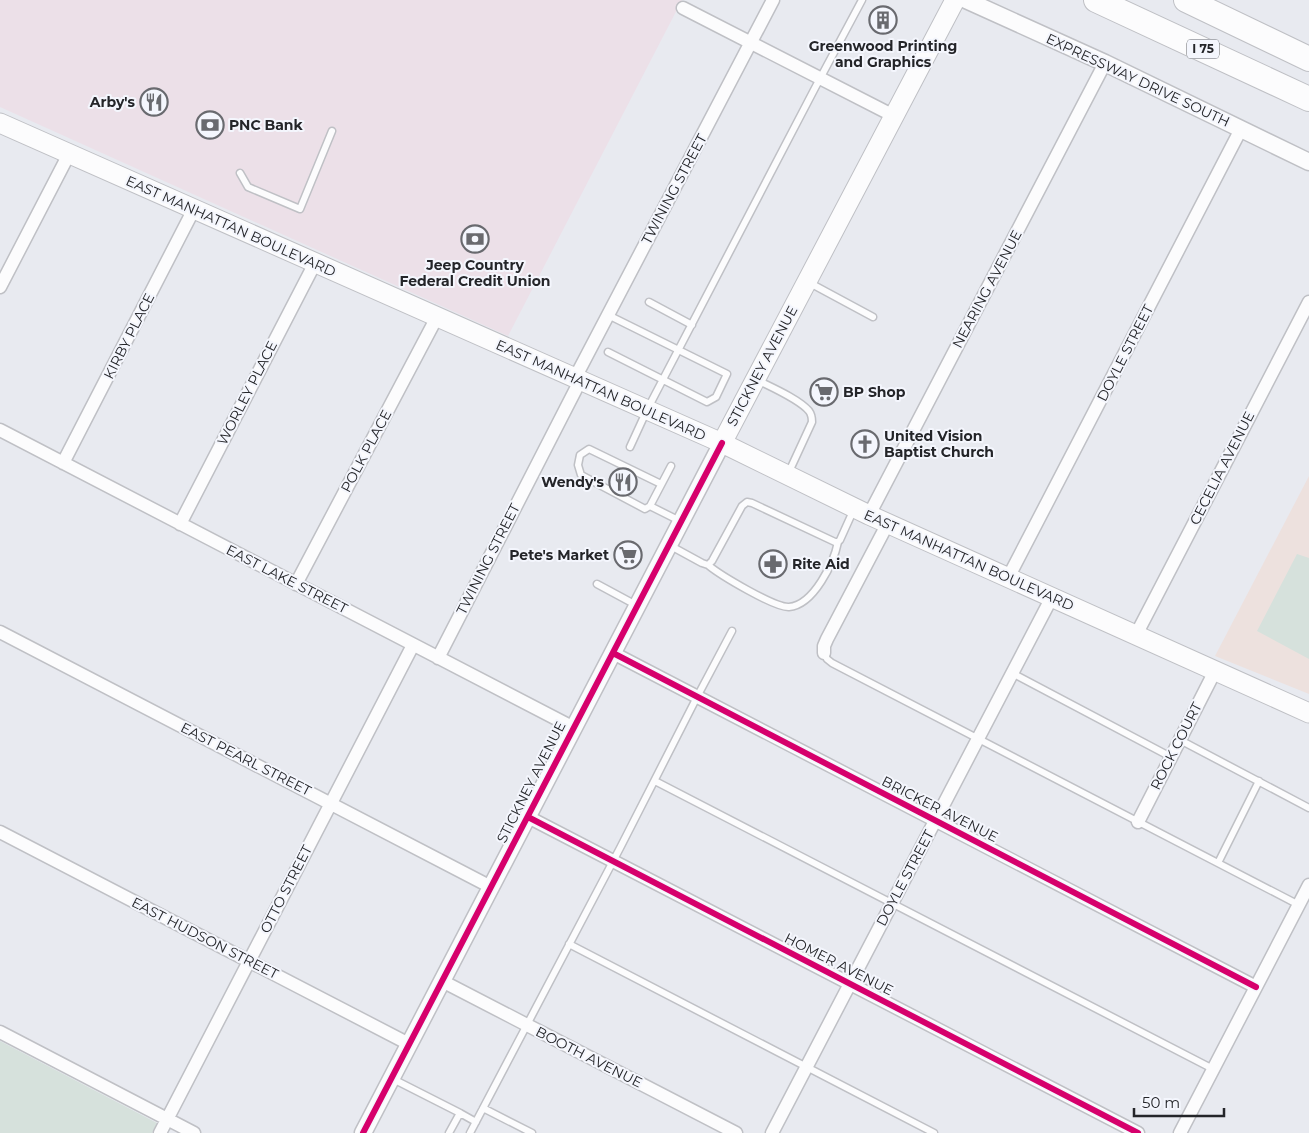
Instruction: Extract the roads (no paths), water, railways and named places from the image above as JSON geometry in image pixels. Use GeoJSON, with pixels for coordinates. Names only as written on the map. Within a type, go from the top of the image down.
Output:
{"type":"FeatureCollection","features":[{"type":"Feature","properties":{"kind":"highway","name":"I 75"},"geometry":{"type":"LineString","coordinates":[[1096,0],[1309,99]]}},
{"type":"Feature","properties":{"kind":"highway"},"geometry":{"type":"LineString","coordinates":[[1186,0],[1309,59]]}},
{"type":"Feature","properties":{"kind":"highway"},"geometry":{"type":"LineString","coordinates":[[1220,17],[1309,53]]}},
{"type":"Feature","properties":{"kind":"main road","name":"STICKNEY AVENUE"},"geometry":{"type":"LineString","coordinates":[[722,444],[955,0]]}},
{"type":"Feature","properties":{"kind":"main road","name":"EAST MANHATTAN BOULEVARD"},"geometry":{"type":"LineString","coordinates":[[0,123],[647,410],[1008,578],[1309,713]]}},
{"type":"Feature","properties":{"kind":"street","name":"TWINING STREET"},"geometry":{"type":"LineString","coordinates":[[438,658],[578,380],[608,314],[773,0]]}},
{"type":"Feature","properties":{"kind":"street","name":"EXPRESSWAY DRIVE SOUTH"},"geometry":{"type":"LineString","coordinates":[[966,0],[1105,63],[1309,162]]}},
{"type":"Feature","properties":{"kind":"street"},"geometry":{"type":"LineString","coordinates":[[683,8],[894,116]]}},
{"type":"Feature","properties":{"kind":"street","name":"NEARING AVENUE"},"geometry":{"type":"LineString","coordinates":[[862,511],[1105,63]]}},
{"type":"Feature","properties":{"kind":"street","name":"DOYLE STREET"},"geometry":{"type":"LineString","coordinates":[[1008,578],[1241,129]]}},
{"type":"Feature","properties":{"kind":"street"},"geometry":{"type":"LineString","coordinates":[[0,287],[69,154]]}},
{"type":"Feature","properties":{"kind":"street","name":"KIRBY PLACE"},"geometry":{"type":"LineString","coordinates":[[63,463],[194,209]]}},
{"type":"Feature","properties":{"kind":"street","name":"WORLEY PLACE"},"geometry":{"type":"LineString","coordinates":[[180,524],[315,263]]}},
{"type":"Feature","properties":{"kind":"street","name":"CECELIA AVENUE"},"geometry":{"type":"LineString","coordinates":[[1136,635],[1309,302]]}},
{"type":"Feature","properties":{"kind":"street","name":"POLK PLACE"},"geometry":{"type":"LineString","coordinates":[[296,584],[436,317]]}},
{"type":"Feature","properties":{"kind":"street","name":"EAST LAKE STREET"},"geometry":{"type":"LineString","coordinates":[[0,430],[574,728]]}},
{"type":"Feature","properties":{"kind":"street","name":"STICKNEY AVENUE"},"geometry":{"type":"LineString","coordinates":[[363,1133],[722,444]]}},
{"type":"Feature","properties":{"kind":"street"},"geometry":{"type":"LineString","coordinates":[[824,653],[827,639],[888,523]]}},
{"type":"Feature","properties":{"kind":"street","name":"DOYLE STREET"},"geometry":{"type":"LineString","coordinates":[[772,1133],[1052,597]]}},
{"type":"Feature","properties":{"kind":"street","name":"EAST PEARL STREET"},"geometry":{"type":"LineString","coordinates":[[0,632],[491,886]]}},
{"type":"Feature","properties":{"kind":"street","name":"OTTO STREET"},"geometry":{"type":"LineString","coordinates":[[160,1133],[412,645]]}},
{"type":"Feature","properties":{"kind":"street","name":"BRICKER AVENUE"},"geometry":{"type":"LineString","coordinates":[[613,653],[1256,987]]}},
{"type":"Feature","properties":{"kind":"street","name":"ROCK COURT"},"geometry":{"type":"LineString","coordinates":[[1138,822],[1215,671]]}},
{"type":"Feature","properties":{"kind":"street","name":"HOMER AVENUE"},"geometry":{"type":"LineString","coordinates":[[528,817],[1138,1133]]}},
{"type":"Feature","properties":{"kind":"street","name":"EAST HUDSON STREET"},"geometry":{"type":"LineString","coordinates":[[0,832],[409,1044]]}},
{"type":"Feature","properties":{"kind":"street"},"geometry":{"type":"LineString","coordinates":[[1180,1133],[1309,885]]}},
{"type":"Feature","properties":{"kind":"street","name":"BOOTH AVENUE"},"geometry":{"type":"LineString","coordinates":[[442,981],[736,1133]]}},
{"type":"Feature","properties":{"kind":"street"},"geometry":{"type":"LineString","coordinates":[[0,1032],[194,1133]]}},
{"type":"Feature","properties":{"kind":"lane"},"geometry":{"type":"LineString","coordinates":[[630,447],[647,410],[862,0]]}},
{"type":"Feature","properties":{"kind":"lane"},"geometry":{"type":"LineString","coordinates":[[240,173],[248,187],[300,209],[332,131]]}},
{"type":"Feature","properties":{"kind":"lane"},"geometry":{"type":"LineString","coordinates":[[807,282],[873,317]]}},
{"type":"Feature","properties":{"kind":"lane"},"geometry":{"type":"LineString","coordinates":[[649,302],[692,324]]}},
{"type":"Feature","properties":{"kind":"lane"},"geometry":{"type":"LineString","coordinates":[[608,314],[727,374],[716,397],[707,402],[608,352]]}},
{"type":"Feature","properties":{"kind":"lane"},"geometry":{"type":"LineString","coordinates":[[755,379],[797,401],[809,411],[812,417],[812,422],[787,475]]}},
{"type":"Feature","properties":{"kind":"lane"},"geometry":{"type":"LineString","coordinates":[[661,484],[589,449],[580,455],[578,465],[581,475],[645,509],[650,506],[671,466]]}},
{"type":"Feature","properties":{"kind":"lane"},"geometry":{"type":"LineString","coordinates":[[708,565],[742,506],[747,502],[752,502],[838,542]]}},
{"type":"Feature","properties":{"kind":"lane"},"geometry":{"type":"LineString","coordinates":[[650,506],[681,522]]}},
{"type":"Feature","properties":{"kind":"lane"},"geometry":{"type":"LineString","coordinates":[[669,545],[779,605],[792,607],[804,601],[814,592],[833,558],[838,542],[862,511]]}},
{"type":"Feature","properties":{"kind":"lane"},"geometry":{"type":"LineString","coordinates":[[597,584],[638,605]]}},
{"type":"Feature","properties":{"kind":"lane"},"geometry":{"type":"LineString","coordinates":[[470,1133],[732,631]]}},
{"type":"Feature","properties":{"kind":"lane"},"geometry":{"type":"LineString","coordinates":[[824,653],[832,663],[1299,905]]}},
{"type":"Feature","properties":{"kind":"lane"},"geometry":{"type":"LineString","coordinates":[[1012,673],[1171,757]]}},
{"type":"Feature","properties":{"kind":"lane"},"geometry":{"type":"LineString","coordinates":[[1180,740],[1309,808]]}},
{"type":"Feature","properties":{"kind":"lane"},"geometry":{"type":"LineString","coordinates":[[655,781],[1213,1070]]}},
{"type":"Feature","properties":{"kind":"lane"},"geometry":{"type":"LineString","coordinates":[[1218,863],[1259,782]]}},
{"type":"Feature","properties":{"kind":"lane"},"geometry":{"type":"LineString","coordinates":[[569,944],[934,1133]]}},
{"type":"Feature","properties":{"kind":"lane"},"geometry":{"type":"LineString","coordinates":[[392,1078],[476,1122]]}},
{"type":"Feature","properties":{"kind":"lane"},"geometry":{"type":"LineString","coordinates":[[483,1108],[532,1133]]}},
{"type":"Feature","properties":{"kind":"lane"},"geometry":{"type":"LineString","coordinates":[[449,1133],[460,1113]]}},
{"type":"Feature","properties":{"kind":"place","name":"Greenwood Printing and Graphics"},"geometry":{"type":"Point","coordinates":[883,20]}},
{"type":"Feature","properties":{"kind":"place","name":"Arby's"},"geometry":{"type":"Point","coordinates":[154,102]}},
{"type":"Feature","properties":{"kind":"place","name":"PNC Bank"},"geometry":{"type":"Point","coordinates":[210,125]}},
{"type":"Feature","properties":{"kind":"place","name":"Jeep Country Federal Credit Union"},"geometry":{"type":"Point","coordinates":[475,239]}},
{"type":"Feature","properties":{"kind":"place","name":"BP Shop"},"geometry":{"type":"Point","coordinates":[824,392]}},
{"type":"Feature","properties":{"kind":"place","name":"United Vision Baptist Church"},"geometry":{"type":"Point","coordinates":[865,444]}},
{"type":"Feature","properties":{"kind":"place","name":"Wendy's"},"geometry":{"type":"Point","coordinates":[623,482]}},
{"type":"Feature","properties":{"kind":"place","name":"Pete's Market"},"geometry":{"type":"Point","coordinates":[628,555]}},
{"type":"Feature","properties":{"kind":"place","name":"Rite Aid"},"geometry":{"type":"Point","coordinates":[773,564]}}]}
